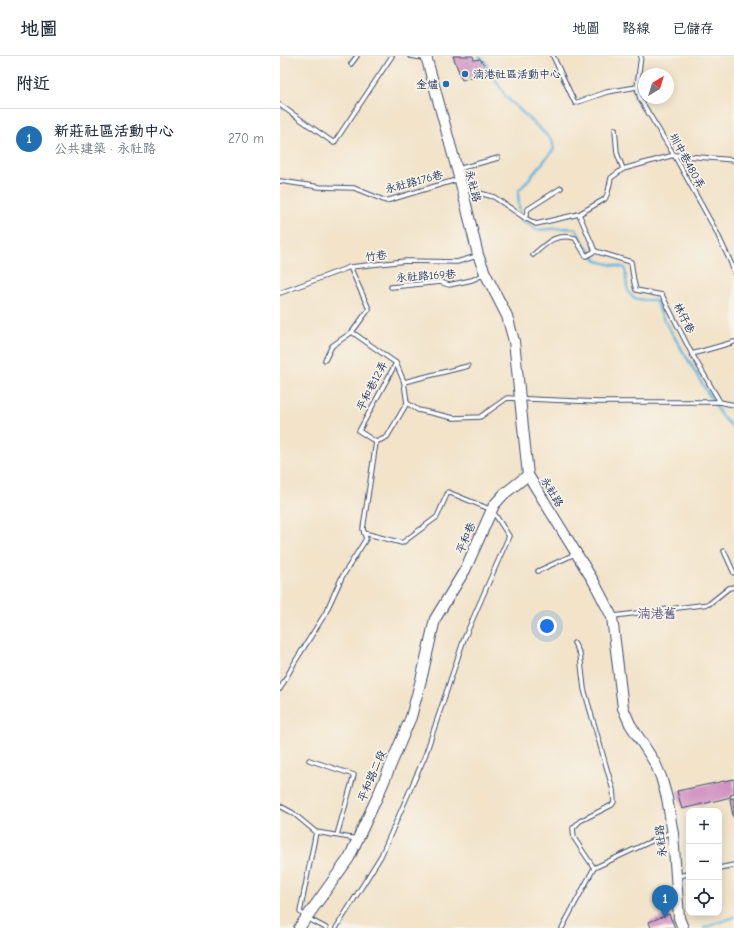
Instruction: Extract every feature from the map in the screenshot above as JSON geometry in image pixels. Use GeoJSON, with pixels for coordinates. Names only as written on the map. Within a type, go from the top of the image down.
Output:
{"type":"FeatureCollection","features":[{"type":"Feature","properties":{"kind":"street","name":"永社路"},"geometry":{"type":"LineString","coordinates":[[426,57],[460,179],[478,255],[485,273],[507,316],[514,341],[528,475],[612,617],[623,708],[630,724],[655,763],[661,777],[667,798],[672,831],[680,918],[683,928]]}},
{"type":"Feature","properties":{"kind":"street","name":"平和巷"},"geometry":{"type":"LineString","coordinates":[[435,619],[465,570],[492,510],[504,494],[528,475]]}},
{"type":"Feature","properties":{"kind":"street","name":"平和路二段"},"geometry":{"type":"LineString","coordinates":[[299,928],[349,858],[358,839],[411,717],[435,619]]}},
{"type":"Feature","properties":{"kind":"lane"},"geometry":{"type":"LineString","coordinates":[[351,64],[357,56]]}},
{"type":"Feature","properties":{"kind":"lane"},"geometry":{"type":"LineString","coordinates":[[280,105],[334,143],[392,56]]}},
{"type":"Feature","properties":{"kind":"lane"},"geometry":{"type":"LineString","coordinates":[[410,56],[426,57]]}},
{"type":"Feature","properties":{"kind":"lane"},"geometry":{"type":"LineString","coordinates":[[553,56],[575,103],[607,92],[637,87]]}},
{"type":"Feature","properties":{"kind":"lane","name":"圳中巷480弄"},"geometry":{"type":"LineString","coordinates":[[641,56],[637,87],[640,99],[674,154],[716,232],[734,272]]}},
{"type":"Feature","properties":{"kind":"lane"},"geometry":{"type":"LineString","coordinates":[[615,129],[617,153],[623,169]]}},
{"type":"Feature","properties":{"kind":"lane"},"geometry":{"type":"LineString","coordinates":[[460,179],[494,197],[516,213],[536,224],[579,214],[605,199],[611,178],[623,169],[674,154],[734,160]]}},
{"type":"Feature","properties":{"kind":"lane","name":"永社路176巷"},"geometry":{"type":"LineString","coordinates":[[280,181],[320,187],[354,188],[386,201],[460,179],[498,158]]}},
{"type":"Feature","properties":{"kind":"lane"},"geometry":{"type":"LineString","coordinates":[[524,218],[528,209],[561,188]]}},
{"type":"Feature","properties":{"kind":"lane"},"geometry":{"type":"LineString","coordinates":[[534,255],[550,240],[565,235],[576,238],[586,256],[595,251],[579,214]]}},
{"type":"Feature","properties":{"kind":"lane","name":"林仔巷"},"geometry":{"type":"LineString","coordinates":[[595,251],[631,262],[636,290],[662,295],[692,354],[720,402]]}},
{"type":"Feature","properties":{"kind":"lane","name":"竹巷"},"geometry":{"type":"LineString","coordinates":[[280,293],[350,267],[406,261],[457,262],[478,255]]}},
{"type":"Feature","properties":{"kind":"lane"},"geometry":{"type":"LineString","coordinates":[[325,360],[332,346],[352,332],[369,309],[350,267]]}},
{"type":"Feature","properties":{"kind":"lane","name":"永社路169巷"},"geometry":{"type":"LineString","coordinates":[[391,287],[440,282],[449,285],[472,280],[485,273]]}},
{"type":"Feature","properties":{"kind":"lane","name":"平和巷12弄"},"geometry":{"type":"LineString","coordinates":[[352,332],[396,362],[359,431],[376,442]]}},
{"type":"Feature","properties":{"kind":"lane"},"geometry":{"type":"LineString","coordinates":[[692,354],[734,342]]}},
{"type":"Feature","properties":{"kind":"lane"},"geometry":{"type":"LineString","coordinates":[[280,689],[296,660],[325,614],[342,577],[366,539],[363,529],[376,442],[386,437],[407,403],[404,382],[396,362]]}},
{"type":"Feature","properties":{"kind":"lane"},"geometry":{"type":"LineString","coordinates":[[404,382],[468,366]]}},
{"type":"Feature","properties":{"kind":"lane"},"geometry":{"type":"LineString","coordinates":[[407,403],[418,410],[454,418],[480,417],[506,398],[597,402],[720,402],[734,405]]}},
{"type":"Feature","properties":{"kind":"lane"},"geometry":{"type":"LineString","coordinates":[[336,928],[381,856],[425,756],[464,639],[509,536],[492,510],[448,492],[437,518],[402,543],[364,533]]}},
{"type":"Feature","properties":{"kind":"lane"},"geometry":{"type":"LineString","coordinates":[[724,551],[734,573]]}},
{"type":"Feature","properties":{"kind":"lane"},"geometry":{"type":"LineString","coordinates":[[538,571],[576,554]]}},
{"type":"Feature","properties":{"kind":"lane"},"geometry":{"type":"LineString","coordinates":[[612,617],[709,604],[729,588],[734,587]]}},
{"type":"Feature","properties":{"kind":"lane"},"geometry":{"type":"LineString","coordinates":[[574,643],[580,654],[584,689],[613,790],[614,802],[612,805],[580,821],[573,828],[574,838],[594,868]]}},
{"type":"Feature","properties":{"kind":"lane"},"geometry":{"type":"LineString","coordinates":[[309,760],[354,775],[337,835]]}},
{"type":"Feature","properties":{"kind":"lane"},"geometry":{"type":"LineString","coordinates":[[280,806],[293,813],[316,832],[358,839]]}},
{"type":"Feature","properties":{"kind":"lane"},"geometry":{"type":"LineString","coordinates":[[562,928],[594,868],[672,831]]}},
{"type":"Feature","properties":{"kind":"lane"},"geometry":{"type":"LineString","coordinates":[[316,832],[300,912],[307,918],[326,928]]}},
{"type":"Feature","properties":{"kind":"lane"},"geometry":{"type":"LineString","coordinates":[[722,867],[734,865]]}},
{"type":"Feature","properties":{"kind":"lane"},"geometry":{"type":"LineString","coordinates":[[676,876],[686,874]]}},
{"type":"Feature","properties":{"kind":"building"},"geometry":{"type":"Polygon","coordinates":[[[453,56],[473,56],[474,60],[480,59],[489,72],[462,80],[453,56]]]}},
{"type":"Feature","properties":{"kind":"building"},"geometry":{"type":"Polygon","coordinates":[[[734,779],[734,794],[730,795],[731,797],[682,809],[677,791],[734,779]]]}},
{"type":"Feature","properties":{"kind":"building"},"geometry":{"type":"Polygon","coordinates":[[[734,798],[734,817],[733,817],[730,799],[734,798]]]}},
{"type":"Feature","properties":{"kind":"building"},"geometry":{"type":"Polygon","coordinates":[[[669,914],[675,928],[651,928],[649,922],[669,914]]]}},
{"type":"Feature","properties":{"kind":"waterway"},"geometry":{"type":"LineString","coordinates":[[479,56],[485,62],[506,97],[552,140],[554,149],[518,192],[520,219],[537,230],[566,228],[576,229],[585,245],[597,261],[625,268],[630,294],[638,299],[655,300],[663,318],[721,415],[734,429]]}},
{"type":"Feature","properties":{"kind":"waterway"},"geometry":{"type":"LineString","coordinates":[[704,928],[734,917]]}},
{"type":"Feature","properties":{"kind":"place","name":"湳港社區活動中心"},"geometry":{"type":"Point","coordinates":[465,74]}},
{"type":"Feature","properties":{"kind":"place","name":"金爐"},"geometry":{"type":"Point","coordinates":[446,84]}},
{"type":"Feature","properties":{"kind":"place","name":"新莊社區活動中心"},"geometry":{"type":"Point","coordinates":[665,918]}},
{"type":"Feature","properties":{"kind":"district","name":"湳港舊"},"geometry":{"type":"Point","coordinates":[657,613]}}]}
